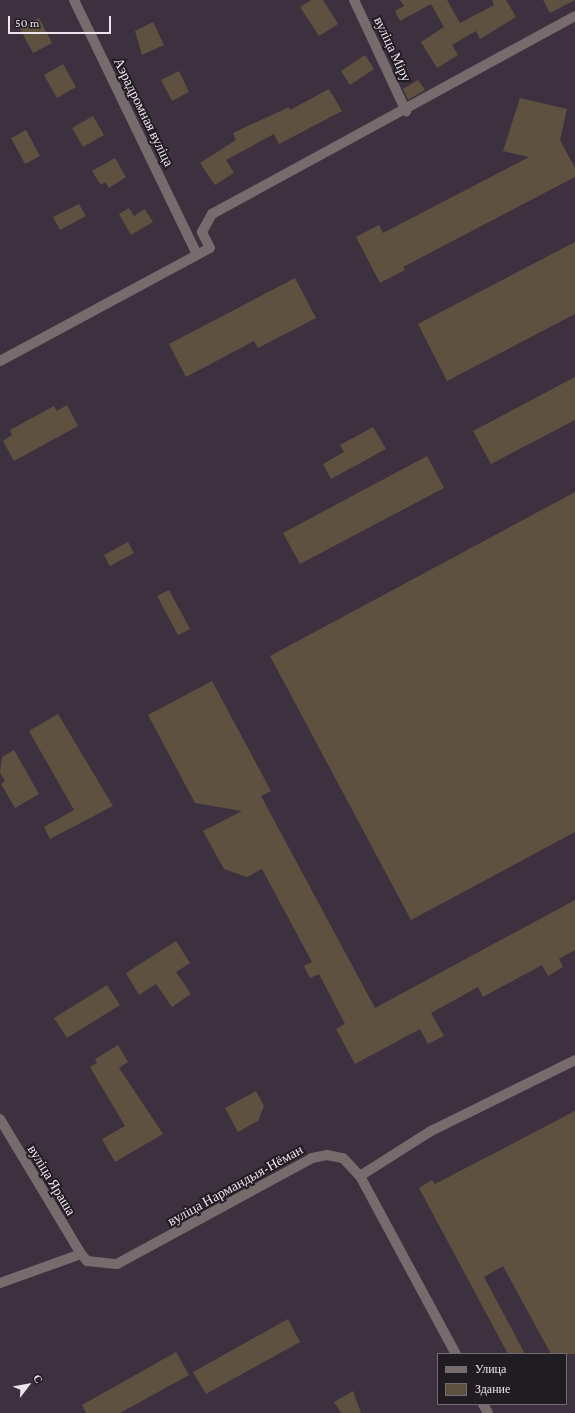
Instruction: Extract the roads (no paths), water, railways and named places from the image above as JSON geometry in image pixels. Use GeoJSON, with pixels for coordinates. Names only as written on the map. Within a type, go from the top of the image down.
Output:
{"type":"FeatureCollection","features":[{"type":"Feature","properties":{"kind":"street","name":"Аэрадромная вуліца"},"geometry":{"type":"LineString","coordinates":[[74,0],[197,254]]}},
{"type":"Feature","properties":{"kind":"street","name":"вуліца Міру"},"geometry":{"type":"LineString","coordinates":[[354,0],[406,111]]}},
{"type":"Feature","properties":{"kind":"street"},"geometry":{"type":"LineString","coordinates":[[0,361],[210,248],[202,232],[212,214],[406,111],[575,16]]}},
{"type":"Feature","properties":{"kind":"street"},"geometry":{"type":"LineString","coordinates":[[360,1176],[431,1131],[575,1060]]}},
{"type":"Feature","properties":{"kind":"street","name":"вуліца Яраша"},"geometry":{"type":"LineString","coordinates":[[0,1119],[81,1254]]}},
{"type":"Feature","properties":{"kind":"street","name":"вуліца Нармандыя-Нёман"},"geometry":{"type":"LineString","coordinates":[[81,1254],[87,1260],[117,1264],[133,1258],[312,1158],[327,1155],[343,1158],[360,1176],[455,1353]]}},
{"type":"Feature","properties":{"kind":"street"},"geometry":{"type":"LineString","coordinates":[[0,1283],[81,1254]]}}]}
